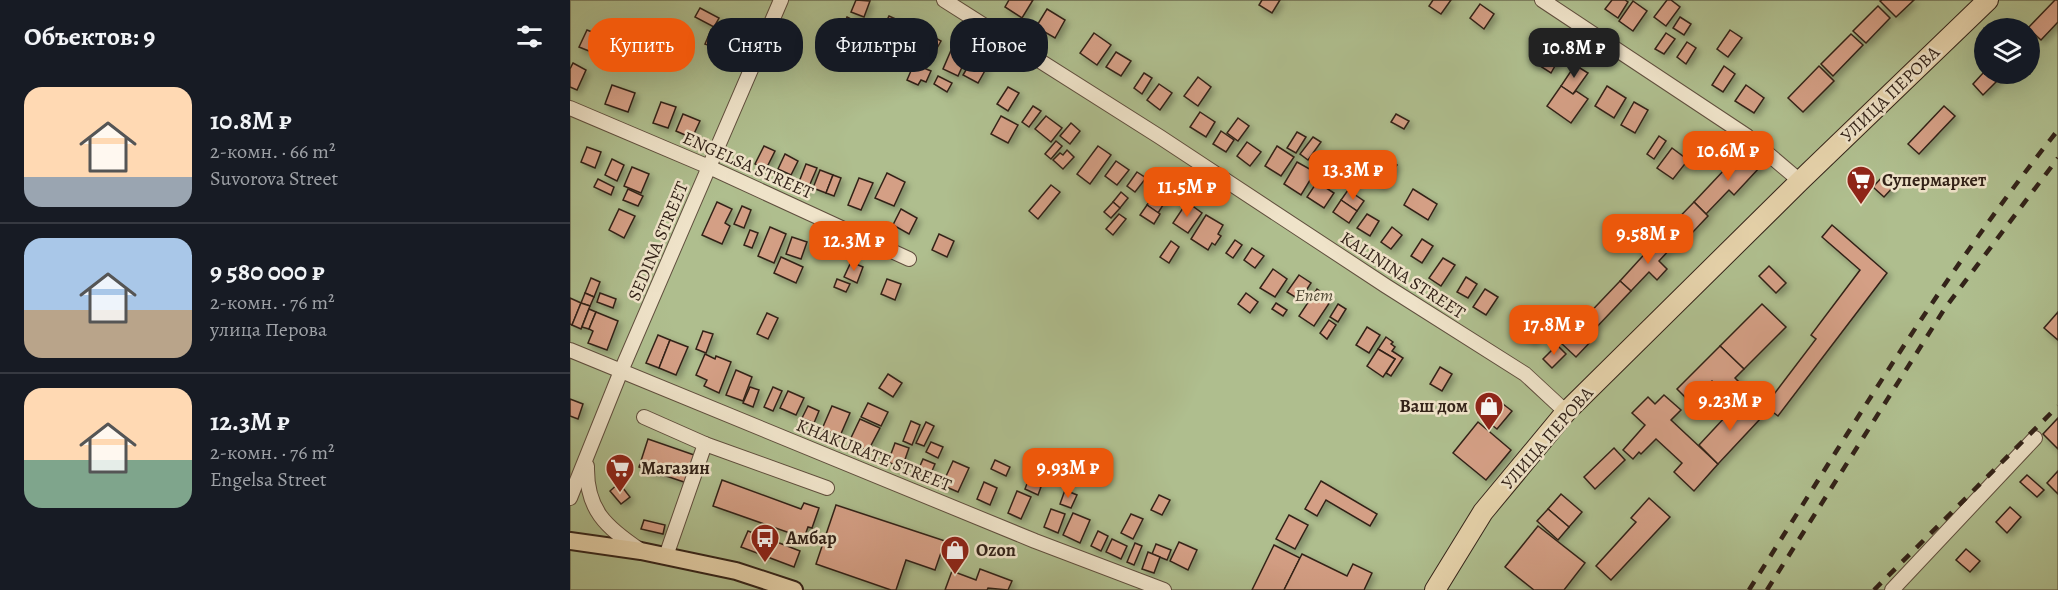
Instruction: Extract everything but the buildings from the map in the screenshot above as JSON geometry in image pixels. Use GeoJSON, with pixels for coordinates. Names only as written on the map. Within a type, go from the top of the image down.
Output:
{"type":"FeatureCollection","features":[{"type":"Feature","properties":{"kind":"highway","name":"УЛИЦА ПЕРОВА"},"geometry":{"type":"LineString","coordinates":[[1435,590],[1483,512],[1566,412],[1982,2]]}},
{"type":"Feature","properties":{"kind":"main road"},"geometry":{"type":"LineString","coordinates":[[570,541],[641,551],[736,571],[761,585],[794,590]]}},
{"type":"Feature","properties":{"kind":"street","name":"SEDINA STREET"},"geometry":{"type":"LineString","coordinates":[[570,498],[621,371],[781,0]]}},
{"type":"Feature","properties":{"kind":"street","name":"KALININA STREET"},"geometry":{"type":"LineString","coordinates":[[944,0],[1525,374],[1566,412]]}},
{"type":"Feature","properties":{"kind":"street"},"geometry":{"type":"LineString","coordinates":[[1542,0],[1747,136],[1800,181]]}},
{"type":"Feature","properties":{"kind":"street","name":"ENGELSA STREET"},"geometry":{"type":"LineString","coordinates":[[570,108],[709,167],[909,259]]}},
{"type":"Feature","properties":{"kind":"street","name":"KHAKURATE STREET"},"geometry":{"type":"LineString","coordinates":[[570,350],[1035,541],[1164,590]]}},
{"type":"Feature","properties":{"kind":"street"},"geometry":{"type":"LineString","coordinates":[[644,417],[705,444],[827,488]]}},
{"type":"Feature","properties":{"kind":"street"},"geometry":{"type":"LineString","coordinates":[[1892,590],[2035,438]]}},
{"type":"Feature","properties":{"kind":"street"},"geometry":{"type":"LineString","coordinates":[[666,556],[705,444]]}},
{"type":"Feature","properties":{"kind":"street"},"geometry":{"type":"LineString","coordinates":[[587,454],[586,483],[592,505],[617,535],[641,551]]}},
{"type":"Feature","properties":{"kind":"green space","name":"Enem"},"geometry":{"type":"Polygon","coordinates":[[[570,0],[2058,0],[2058,590],[570,590],[570,0]]]}},
{"type":"Feature","properties":{"kind":"railway"},"geometry":{"type":"LineString","coordinates":[[1749,590],[1936,298],[1975,241],[2058,130]]}},
{"type":"Feature","properties":{"kind":"railway"},"geometry":{"type":"LineString","coordinates":[[1767,590],[1945,308],[2058,158]]}},
{"type":"Feature","properties":{"kind":"railway"},"geometry":{"type":"LineString","coordinates":[[1874,590],[2058,406]]}},
{"type":"Feature","properties":{"kind":"place","name":"Супермаркет"},"geometry":{"type":"Point","coordinates":[1861,206]}},
{"type":"Feature","properties":{"kind":"place","name":"Ваш дом"},"geometry":{"type":"Point","coordinates":[1489,432]}},
{"type":"Feature","properties":{"kind":"place","name":"Магазин"},"geometry":{"type":"Point","coordinates":[620,494]}},
{"type":"Feature","properties":{"kind":"place","name":"Амбар"},"geometry":{"type":"Point","coordinates":[765,564]}},
{"type":"Feature","properties":{"kind":"place","name":"Ozon"},"geometry":{"type":"Point","coordinates":[955,576]}}]}
